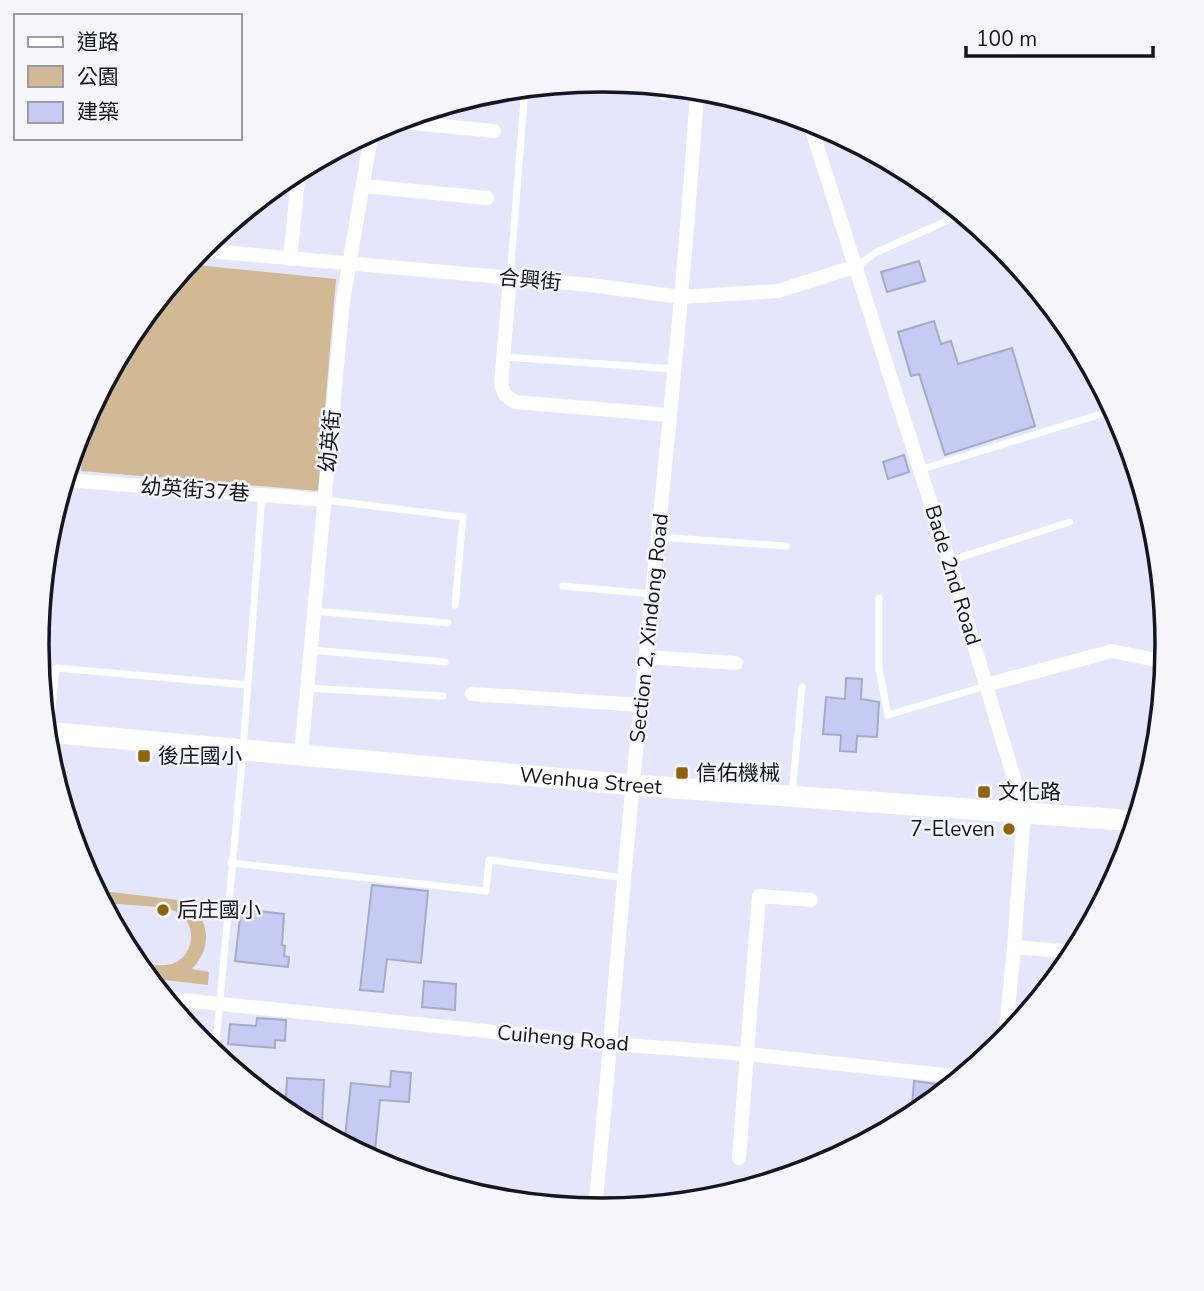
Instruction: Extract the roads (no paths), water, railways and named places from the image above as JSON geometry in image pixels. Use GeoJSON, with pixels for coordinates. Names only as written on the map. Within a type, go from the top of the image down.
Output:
{"type":"FeatureCollection","features":[{"type":"Feature","properties":{"kind":"street","name":"Section 2, Xindong Road"},"geometry":{"type":"LineString","coordinates":[[596,1198],[633,785],[682,297],[696,106]]}},
{"type":"Feature","properties":{"kind":"street"},"geometry":{"type":"LineString","coordinates":[[420,124],[495,131]]}},
{"type":"Feature","properties":{"kind":"street","name":"Bade 2nd Road"},"geometry":{"type":"LineString","coordinates":[[814,135],[949,561],[1024,812],[1007,1022]]}},
{"type":"Feature","properties":{"kind":"street","name":"幼英街"},"geometry":{"type":"LineString","coordinates":[[301,754],[343,302],[370,144]]}},
{"type":"Feature","properties":{"kind":"street"},"geometry":{"type":"LineString","coordinates":[[290,259],[298,184]]}},
{"type":"Feature","properties":{"kind":"street"},"geometry":{"type":"LineString","coordinates":[[363,186],[487,198]]}},
{"type":"Feature","properties":{"kind":"street","name":"合興街"},"geometry":{"type":"LineString","coordinates":[[214,251],[590,285],[682,297],[778,291],[857,266]]}},
{"type":"Feature","properties":{"kind":"street"},"geometry":{"type":"LineString","coordinates":[[510,278],[501,385],[505,396],[515,402],[670,415]]}},
{"type":"Feature","properties":{"kind":"street","name":"幼英街37巷"},"geometry":{"type":"LineString","coordinates":[[74,481],[261,503],[325,500]]}},
{"type":"Feature","properties":{"kind":"street"},"geometry":{"type":"LineString","coordinates":[[986,685],[1112,652],[1155,660]]}},
{"type":"Feature","properties":{"kind":"street"},"geometry":{"type":"LineString","coordinates":[[646,657],[736,663]]}},
{"type":"Feature","properties":{"kind":"street"},"geometry":{"type":"LineString","coordinates":[[472,694],[641,705]]}},
{"type":"Feature","properties":{"kind":"street","name":"Wenhua Street"},"geometry":{"type":"LineString","coordinates":[[57,733],[633,785],[1127,820]]}},
{"type":"Feature","properties":{"kind":"street"},"geometry":{"type":"LineString","coordinates":[[739,1158],[759,896],[811,900]]}},
{"type":"Feature","properties":{"kind":"street"},"geometry":{"type":"LineString","coordinates":[[1014,947],[1063,951]]}},
{"type":"Feature","properties":{"kind":"street","name":"Cuiheng Road"},"geometry":{"type":"LineString","coordinates":[[178,1000],[949,1076]]}},
{"type":"Feature","properties":{"kind":"lane"},"geometry":{"type":"LineString","coordinates":[[510,278],[524,98]]}},
{"type":"Feature","properties":{"kind":"lane"},"geometry":{"type":"LineString","coordinates":[[815,139],[819,137]]}},
{"type":"Feature","properties":{"kind":"lane"},"geometry":{"type":"LineString","coordinates":[[857,266],[877,252],[953,218]]}},
{"type":"Feature","properties":{"kind":"lane"},"geometry":{"type":"LineString","coordinates":[[503,357],[675,369]]}},
{"type":"Feature","properties":{"kind":"lane"},"geometry":{"type":"LineString","coordinates":[[920,470],[1104,413]]}},
{"type":"Feature","properties":{"kind":"lane"},"geometry":{"type":"LineString","coordinates":[[325,500],[463,517],[455,605]]}},
{"type":"Feature","properties":{"kind":"lane"},"geometry":{"type":"LineString","coordinates":[[216,1042],[243,750],[261,503]]}},
{"type":"Feature","properties":{"kind":"lane"},"geometry":{"type":"LineString","coordinates":[[949,561],[1070,522]]}},
{"type":"Feature","properties":{"kind":"lane"},"geometry":{"type":"LineString","coordinates":[[658,537],[786,546]]}},
{"type":"Feature","properties":{"kind":"lane"},"geometry":{"type":"LineString","coordinates":[[563,586],[652,594]]}},
{"type":"Feature","properties":{"kind":"lane"},"geometry":{"type":"LineString","coordinates":[[878,598],[879,669],[888,715],[986,685]]}},
{"type":"Feature","properties":{"kind":"lane"},"geometry":{"type":"LineString","coordinates":[[314,611],[448,623]]}},
{"type":"Feature","properties":{"kind":"lane"},"geometry":{"type":"LineString","coordinates":[[311,650],[445,662]]}},
{"type":"Feature","properties":{"kind":"lane"},"geometry":{"type":"LineString","coordinates":[[52,700],[56,668],[247,685]]}},
{"type":"Feature","properties":{"kind":"lane"},"geometry":{"type":"LineString","coordinates":[[792,796],[802,687]]}},
{"type":"Feature","properties":{"kind":"lane"},"geometry":{"type":"LineString","coordinates":[[307,688],[443,696]]}},
{"type":"Feature","properties":{"kind":"lane"},"geometry":{"type":"LineString","coordinates":[[231,863],[486,891],[489,860],[625,878]]}},
{"type":"Feature","properties":{"kind":"place","name":"後庄國小"},"geometry":{"type":"Point","coordinates":[144,756]}},
{"type":"Feature","properties":{"kind":"place","name":"信佑機械"},"geometry":{"type":"Point","coordinates":[682,773]}},
{"type":"Feature","properties":{"kind":"place","name":"文化路"},"geometry":{"type":"Point","coordinates":[984,792]}},
{"type":"Feature","properties":{"kind":"place","name":"7-Eleven"},"geometry":{"type":"Point","coordinates":[1009,829]}},
{"type":"Feature","properties":{"kind":"place","name":"后庄國小"},"geometry":{"type":"Point","coordinates":[163,910]}}]}
